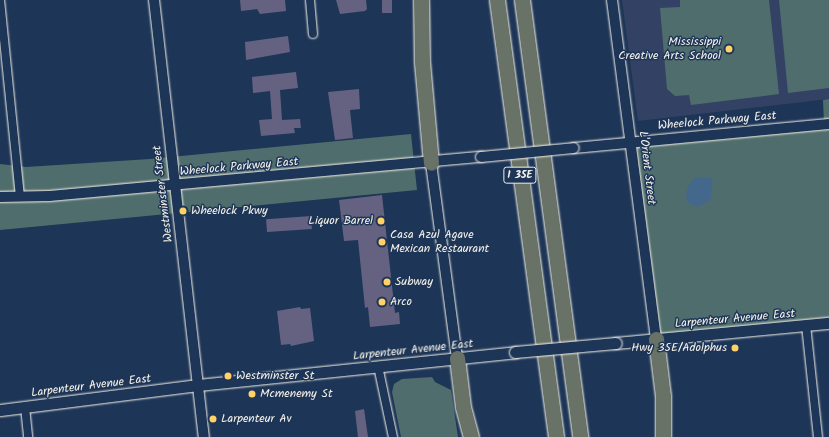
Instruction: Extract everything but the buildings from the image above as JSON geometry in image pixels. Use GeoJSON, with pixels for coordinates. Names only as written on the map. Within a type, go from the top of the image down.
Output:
{"type":"FeatureCollection","features":[{"type":"Feature","properties":{"kind":"highway"},"geometry":{"type":"LineString","coordinates":[[421,0],[422,62],[431,163]]}},
{"type":"Feature","properties":{"kind":"highway","name":"I 35E"},"geometry":{"type":"LineString","coordinates":[[497,0],[556,437]]}},
{"type":"Feature","properties":{"kind":"highway","name":"I 35E"},"geometry":{"type":"LineString","coordinates":[[522,0],[580,437]]}},
{"type":"Feature","properties":{"kind":"highway"},"geometry":{"type":"LineString","coordinates":[[656,339],[663,396],[663,437]]}},
{"type":"Feature","properties":{"kind":"highway"},"geometry":{"type":"LineString","coordinates":[[458,358],[463,407],[471,437]]}},
{"type":"Feature","properties":{"kind":"main road","name":"Larpenteur Avenue East"},"geometry":{"type":"LineString","coordinates":[[0,410],[198,385],[378,366],[829,323]]}},
{"type":"Feature","properties":{"kind":"street"},"geometry":{"type":"LineString","coordinates":[[0,0],[20,197]]}},
{"type":"Feature","properties":{"kind":"street","name":"Westminster Street"},"geometry":{"type":"LineString","coordinates":[[154,0],[204,437]]}},
{"type":"Feature","properties":{"kind":"street"},"geometry":{"type":"LineString","coordinates":[[310,0],[313,34]]}},
{"type":"Feature","properties":{"kind":"street","name":"L'Orient Street"},"geometry":{"type":"LineString","coordinates":[[612,0],[656,339]]}},
{"type":"Feature","properties":{"kind":"street","name":"Wheelock Parkway East"},"geometry":{"type":"LineString","coordinates":[[0,197],[20,197],[176,185],[431,163],[579,147],[829,124]]}},
{"type":"Feature","properties":{"kind":"street"},"geometry":{"type":"LineString","coordinates":[[431,163],[458,358]]}},
{"type":"Feature","properties":{"kind":"street"},"geometry":{"type":"LineString","coordinates":[[806,326],[818,437]]}},
{"type":"Feature","properties":{"kind":"street"},"geometry":{"type":"LineString","coordinates":[[378,366],[392,437]]}},
{"type":"Feature","properties":{"kind":"street"},"geometry":{"type":"LineString","coordinates":[[25,407],[28,437]]}},
{"type":"Feature","properties":{"kind":"shaded area","name":"Mississippi Creative Arts School"},"geometry":{"type":"Polygon","coordinates":[[[622,0],[829,0],[829,99],[638,121],[622,0]]]}},
{"type":"Feature","properties":{"kind":"shaded area"},"geometry":{"type":"Polygon","coordinates":[[[695,177],[712,178],[711,199],[699,207],[688,203],[686,198],[687,188],[695,177]]]}},
{"type":"Feature","properties":{"kind":"green space"},"geometry":{"type":"Polygon","coordinates":[[[680,0],[769,0],[779,94],[691,105],[689,95],[675,96],[667,89],[660,8],[680,7],[680,0]]]}},
{"type":"Feature","properties":{"kind":"green space"},"geometry":{"type":"Polygon","coordinates":[[[779,0],[829,0],[829,88],[788,93],[779,0]]]}},
{"type":"Feature","properties":{"kind":"green space"},"geometry":{"type":"Polygon","coordinates":[[[829,99],[829,323],[656,339],[631,143],[824,124],[823,100],[829,99]]]}},
{"type":"Feature","properties":{"kind":"green space"},"geometry":{"type":"Polygon","coordinates":[[[411,134],[417,190],[0,230],[0,164],[26,167],[150,159],[411,134]]]}},
{"type":"Feature","properties":{"kind":"green space"},"geometry":{"type":"Polygon","coordinates":[[[432,377],[435,382],[451,390],[458,437],[401,437],[392,392],[394,384],[402,379],[432,377]]]}},
{"type":"Feature","properties":{"kind":"place","name":"Mississippi Creative Arts School"},"geometry":{"type":"Point","coordinates":[729,49]}},
{"type":"Feature","properties":{"kind":"place","name":"Wheelock Pkwy"},"geometry":{"type":"Point","coordinates":[183,211]}},
{"type":"Feature","properties":{"kind":"place","name":"Liquor Barrel"},"geometry":{"type":"Point","coordinates":[381,221]}},
{"type":"Feature","properties":{"kind":"place","name":"Casa Azul Agave Mexican Restaurant"},"geometry":{"type":"Point","coordinates":[382,242]}},
{"type":"Feature","properties":{"kind":"place","name":"Subway"},"geometry":{"type":"Point","coordinates":[387,282]}},
{"type":"Feature","properties":{"kind":"place","name":"Arco"},"geometry":{"type":"Point","coordinates":[382,302]}},
{"type":"Feature","properties":{"kind":"place","name":"Hwy 35E/Adolphus"},"geometry":{"type":"Point","coordinates":[735,348]}},
{"type":"Feature","properties":{"kind":"place","name":"Westminster St"},"geometry":{"type":"Point","coordinates":[228,376]}},
{"type":"Feature","properties":{"kind":"place","name":"Mcmenemy St"},"geometry":{"type":"Point","coordinates":[252,394]}},
{"type":"Feature","properties":{"kind":"place","name":"Larpenteur Av"},"geometry":{"type":"Point","coordinates":[213,419]}}]}
